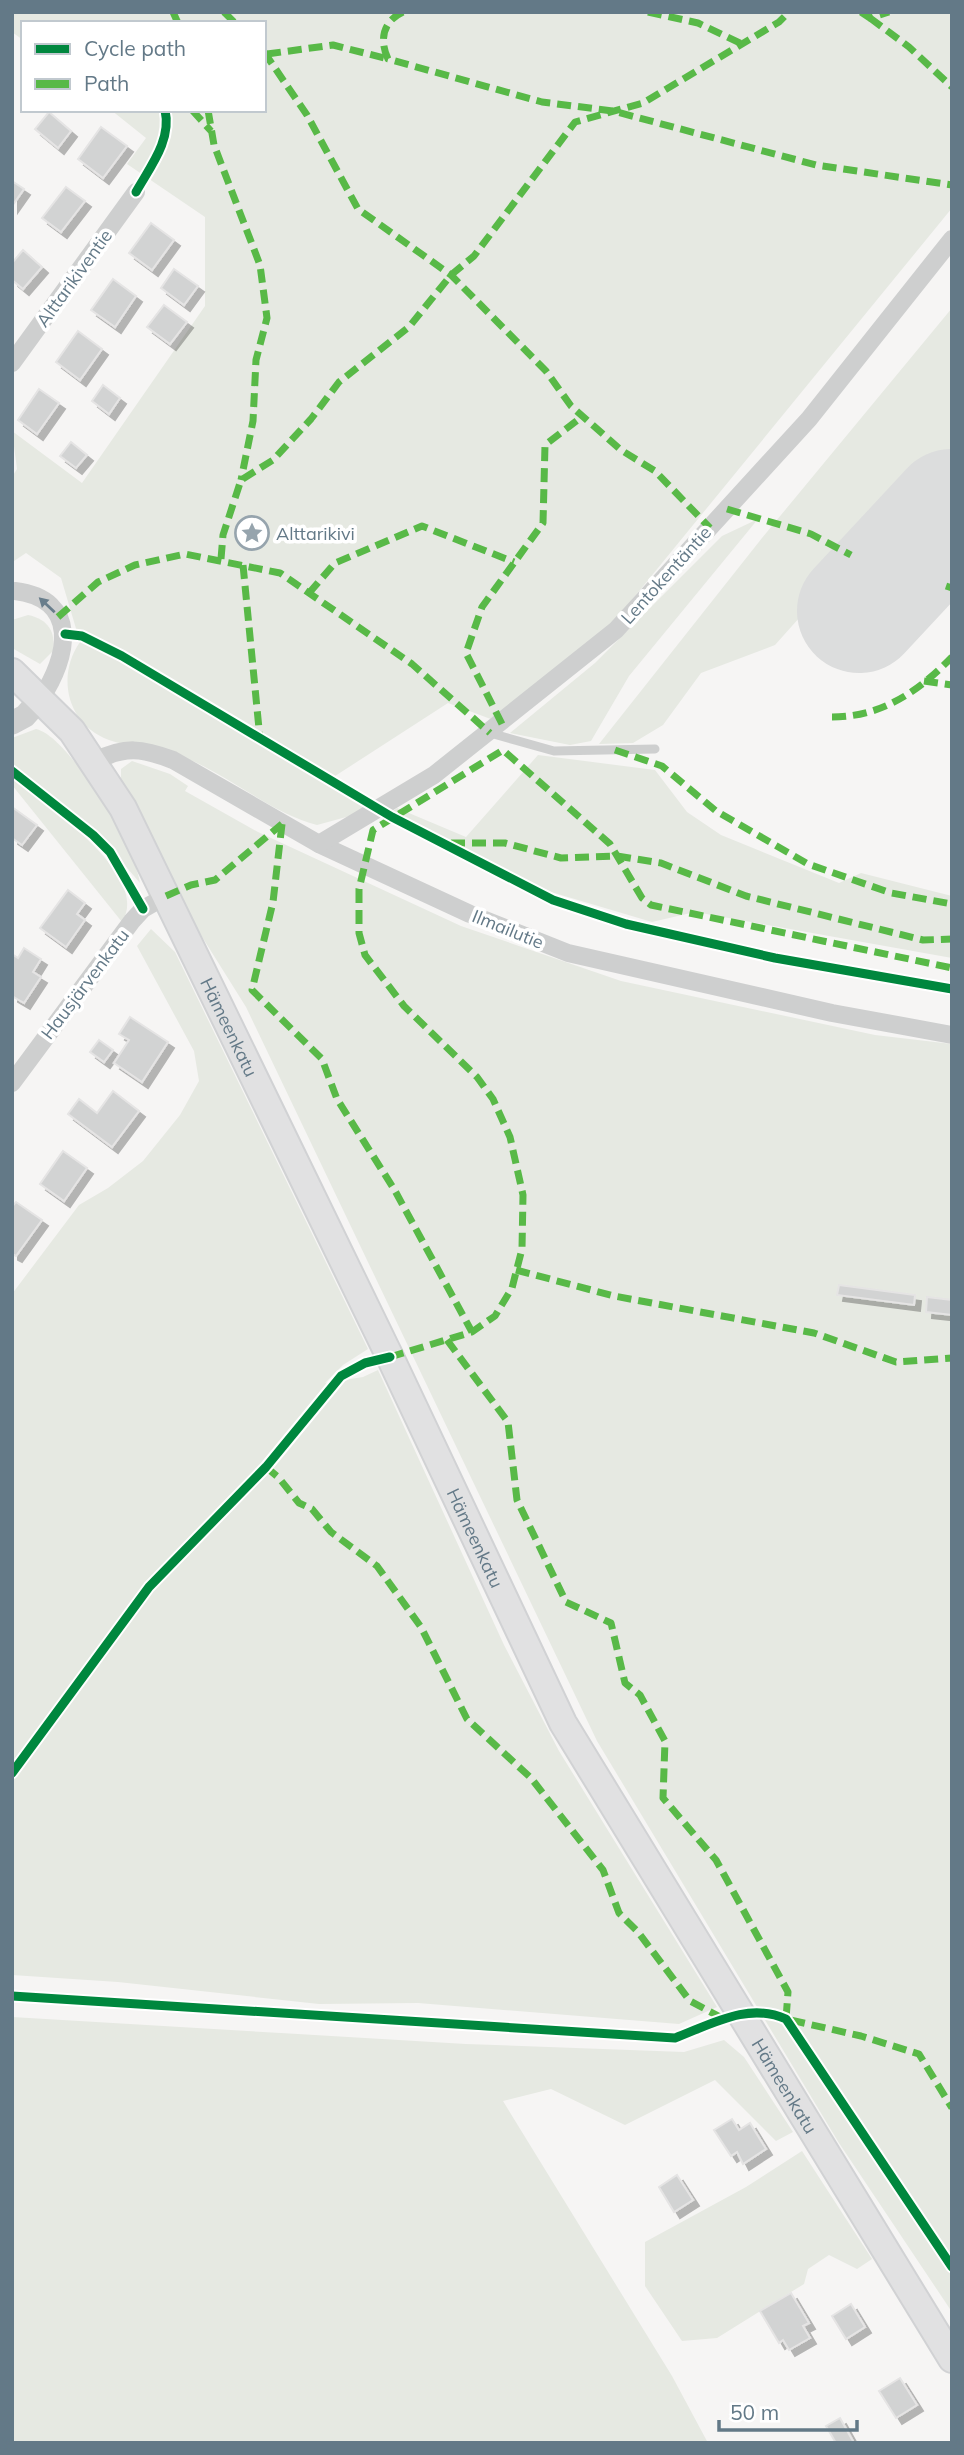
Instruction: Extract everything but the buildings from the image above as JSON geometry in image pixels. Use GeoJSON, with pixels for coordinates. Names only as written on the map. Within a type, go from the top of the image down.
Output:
{"type":"FeatureCollection","features":[{"type":"Feature","properties":{"kind":"main road","name":"Hämeenkatu"},"geometry":{"type":"LineString","coordinates":[[12,672],[72,731],[95,761],[123,808],[563,1723],[952,2359]]}},
{"type":"Feature","properties":{"kind":"street","name":"Alttarikiventie"},"geometry":{"type":"LineString","coordinates":[[12,363],[136,192]]}},
{"type":"Feature","properties":{"kind":"street","name":"Lentokentäntie"},"geometry":{"type":"LineString","coordinates":[[319,844],[434,775],[616,630],[809,419],[952,239]]}},
{"type":"Feature","properties":{"kind":"street"},"geometry":{"type":"LineString","coordinates":[[12,723],[24,716],[41,698],[60,665],[65,634],[58,617],[41,598],[13,591]]}},
{"type":"Feature","properties":{"kind":"street","name":"Ilmailutie"},"geometry":{"type":"LineString","coordinates":[[95,761],[116,751],[151,752],[183,766],[319,844],[470,914],[568,953],[821,1011],[952,1035]]}},
{"type":"Feature","properties":{"kind":"street","name":"Hausjärvenkatu"},"geometry":{"type":"LineString","coordinates":[[12,1083],[132,921],[143,909],[166,896]]}},
{"type":"Feature","properties":{"kind":"lane"},"geometry":{"type":"LineString","coordinates":[[490,733],[554,751],[655,749]]}},
{"type":"Feature","properties":{"kind":"shaded area"},"geometry":{"type":"Polygon","coordinates":[[[12,12],[952,12],[952,208],[613,623],[496,721],[448,703],[332,778],[328,786],[364,807],[350,816],[317,825],[287,814],[186,758],[109,740],[83,723],[70,698],[68,684],[68,670],[80,642],[61,578],[26,553],[14,561],[12,559],[12,477],[17,469],[12,431],[82,483],[205,306],[205,217],[127,164],[146,138],[114,112],[266,112],[266,21],[21,21],[21,39],[12,32],[12,12]]]}},
{"type":"Feature","properties":{"kind":"shaded area"},"geometry":{"type":"Polygon","coordinates":[[[952,308],[952,447],[775,645],[701,673],[663,725],[633,743],[599,744],[762,538],[952,308]]]}},
{"type":"Feature","properties":{"kind":"shaded area"},"geometry":{"type":"Polygon","coordinates":[[[758,519],[629,676],[591,741],[570,745],[510,733],[595,663],[722,536],[758,519]]]}},
{"type":"Feature","properties":{"kind":"shaded area"},"geometry":{"type":"Polygon","coordinates":[[[28,615],[41,620],[52,632],[53,651],[40,664],[12,648],[12,620],[28,615]]]}},
{"type":"Feature","properties":{"kind":"shaded area"},"geometry":{"type":"Polygon","coordinates":[[[36,729],[50,736],[66,751],[99,796],[127,846],[140,883],[93,828],[12,765],[12,738],[36,729]]]}},
{"type":"Feature","properties":{"kind":"shaded area"},"geometry":{"type":"Polygon","coordinates":[[[538,755],[655,770],[687,812],[721,835],[839,883],[861,873],[952,896],[952,958],[695,912],[652,922],[551,892],[431,833],[393,811],[397,808],[466,837],[538,755]]]}},
{"type":"Feature","properties":{"kind":"shaded area"},"geometry":{"type":"Polygon","coordinates":[[[132,761],[170,774],[188,786],[185,791],[258,832],[461,926],[621,981],[875,1035],[952,1044],[952,2312],[839,2143],[597,1741],[246,1007],[184,908],[121,779],[121,769],[132,761]]]}},
{"type":"Feature","properties":{"kind":"shaded area"},"geometry":{"type":"Polygon","coordinates":[[[12,777],[68,822],[109,862],[122,883],[127,904],[122,922],[12,785],[12,777]]]}},
{"type":"Feature","properties":{"kind":"shaded area"},"geometry":{"type":"Polygon","coordinates":[[[151,929],[175,952],[368,1349],[343,1365],[325,1383],[363,1377],[378,1370],[504,1645],[559,1751],[717,2007],[679,2024],[418,2003],[319,2004],[118,1982],[12,1975],[12,1294],[79,1205],[108,1188],[143,1161],[180,1115],[199,1081],[194,1051],[137,946],[151,929]]]}},
{"type":"Feature","properties":{"kind":"shaded area"},"geometry":{"type":"Polygon","coordinates":[[[12,2017],[466,2044],[684,2052],[724,2040],[744,2057],[793,2132],[776,2141],[715,2080],[625,2125],[551,2089],[503,2101],[672,2376],[708,2443],[12,2443],[12,2017]]]}},
{"type":"Feature","properties":{"kind":"shaded area"},"geometry":{"type":"Polygon","coordinates":[[[802,2151],[872,2259],[857,2269],[829,2255],[808,2269],[804,2284],[717,2338],[682,2341],[645,2286],[645,2242],[746,2187],[802,2151]]]}},
{"type":"Feature","properties":{"kind":"runway"},"geometry":{"type":"LineString","coordinates":[[859,611],[952,511]]}},
{"type":"Feature","properties":{"kind":"marked path"},"geometry":{"type":"LineString","coordinates":[[173,12],[177,21]]}},
{"type":"Feature","properties":{"kind":"marked path"},"geometry":{"type":"LineString","coordinates":[[224,12],[233,21]]}},
{"type":"Feature","properties":{"kind":"marked path"},"geometry":{"type":"LineString","coordinates":[[403,12],[391,20],[385,32],[384,45],[388,59],[542,102],[613,111],[816,165],[952,185]]}},
{"type":"Feature","properties":{"kind":"marked path"},"geometry":{"type":"LineString","coordinates":[[648,12],[698,23],[742,44]]}},
{"type":"Feature","properties":{"kind":"marked path"},"geometry":{"type":"LineString","coordinates":[[221,559],[223,535],[241,480],[273,460],[311,419],[339,382],[409,327],[451,275],[474,256],[575,122],[643,103],[779,22],[789,12]]}},
{"type":"Feature","properties":{"kind":"marked path"},"geometry":{"type":"LineString","coordinates":[[861,12],[870,18],[889,12]]}},
{"type":"Feature","properties":{"kind":"marked path"},"geometry":{"type":"LineString","coordinates":[[870,18],[909,47],[952,87]]}},
{"type":"Feature","properties":{"kind":"marked path"},"geometry":{"type":"LineString","coordinates":[[267,54],[333,45],[388,59]]}},
{"type":"Feature","properties":{"kind":"marked path"},"geometry":{"type":"LineString","coordinates":[[266,55],[307,115],[358,209],[451,275],[546,371],[571,406],[621,450],[655,471],[710,528]]}},
{"type":"Feature","properties":{"kind":"marked path"},"geometry":{"type":"LineString","coordinates":[[194,112],[211,131]]}},
{"type":"Feature","properties":{"kind":"marked path"},"geometry":{"type":"LineString","coordinates":[[208,112],[214,145],[260,265],[267,318],[256,360],[253,421],[241,480]]}},
{"type":"Feature","properties":{"kind":"marked path"},"geometry":{"type":"LineString","coordinates":[[502,724],[466,653],[482,607],[543,523],[545,445],[583,416]]}},
{"type":"Feature","properties":{"kind":"marked path"},"geometry":{"type":"LineString","coordinates":[[727,509],[811,534],[851,555]]}},
{"type":"Feature","properties":{"kind":"marked path"},"geometry":{"type":"LineString","coordinates":[[309,593],[335,563],[422,526],[514,562]]}},
{"type":"Feature","properties":{"kind":"marked path"},"geometry":{"type":"LineString","coordinates":[[58,617],[98,582],[135,565],[185,554],[280,573],[412,664],[490,733]]}},
{"type":"Feature","properties":{"kind":"marked path"},"geometry":{"type":"LineString","coordinates":[[243,565],[260,739]]}},
{"type":"Feature","properties":{"kind":"marked path"},"geometry":{"type":"LineString","coordinates":[[946,586],[952,588]]}},
{"type":"Feature","properties":{"kind":"marked path"},"geometry":{"type":"LineString","coordinates":[[832,717],[867,713],[898,700],[926,681],[952,657]]}},
{"type":"Feature","properties":{"kind":"marked path"},"geometry":{"type":"LineString","coordinates":[[924,681],[952,685]]}},
{"type":"Feature","properties":{"kind":"marked path"},"geometry":{"type":"LineString","coordinates":[[390,1357],[472,1332],[495,1316],[512,1288],[522,1249],[523,1195],[510,1137],[493,1099],[477,1077],[404,1006],[365,955],[359,933],[359,889],[373,830],[503,750],[610,844],[642,898],[651,905],[952,968]]}},
{"type":"Feature","properties":{"kind":"marked path"},"geometry":{"type":"LineString","coordinates":[[615,750],[662,766],[716,811],[808,864],[891,893],[952,904]]}},
{"type":"Feature","properties":{"kind":"marked path"},"geometry":{"type":"LineString","coordinates":[[282,824],[273,902],[252,990],[322,1059],[337,1099],[394,1189],[472,1332]]}},
{"type":"Feature","properties":{"kind":"marked path"},"geometry":{"type":"LineString","coordinates":[[166,896],[191,885],[215,880],[282,824]]}},
{"type":"Feature","properties":{"kind":"marked path"},"geometry":{"type":"LineString","coordinates":[[451,843],[505,843],[561,858],[617,856],[661,863],[746,896],[923,940],[952,939]]}},
{"type":"Feature","properties":{"kind":"marked path"},"geometry":{"type":"LineString","coordinates":[[516,1270],[614,1296],[814,1333],[896,1362],[952,1358]]}},
{"type":"Feature","properties":{"kind":"marked path"},"geometry":{"type":"LineString","coordinates":[[447,1340],[508,1422],[517,1500],[566,1602],[611,1623],[625,1683],[640,1695],[665,1741],[663,1798],[716,1860],[788,1992],[786,2019],[861,2036],[919,2054],[952,2108]]}},
{"type":"Feature","properties":{"kind":"marked path"},"geometry":{"type":"LineString","coordinates":[[266,1467],[279,1478],[299,1503],[312,1509],[331,1532],[377,1566],[421,1627],[467,1719],[531,1778],[603,1870],[619,1913],[638,1932],[690,2001],[724,2019]]}},
{"type":"Feature","properties":{"kind":"cycle path"},"geometry":{"type":"LineString","coordinates":[[136,192],[163,143],[165,112]]}},
{"type":"Feature","properties":{"kind":"cycle path"},"geometry":{"type":"LineString","coordinates":[[65,634],[82,636],[122,656],[392,817],[553,900],[626,924],[775,958],[952,989]]}},
{"type":"Feature","properties":{"kind":"cycle path"},"geometry":{"type":"LineString","coordinates":[[12,771],[93,835],[110,852],[143,909]]}},
{"type":"Feature","properties":{"kind":"cycle path"},"geometry":{"type":"LineString","coordinates":[[12,1773],[149,1587],[266,1467],[341,1376],[365,1363],[390,1357]]}},
{"type":"Feature","properties":{"kind":"cycle path"},"geometry":{"type":"LineString","coordinates":[[12,1996],[675,2038],[730,2017],[772,2014],[786,2019],[952,2267]]}},
{"type":"Feature","properties":{"kind":"place","name":"Alttarikivi"},"geometry":{"type":"Point","coordinates":[252,533]}}]}
